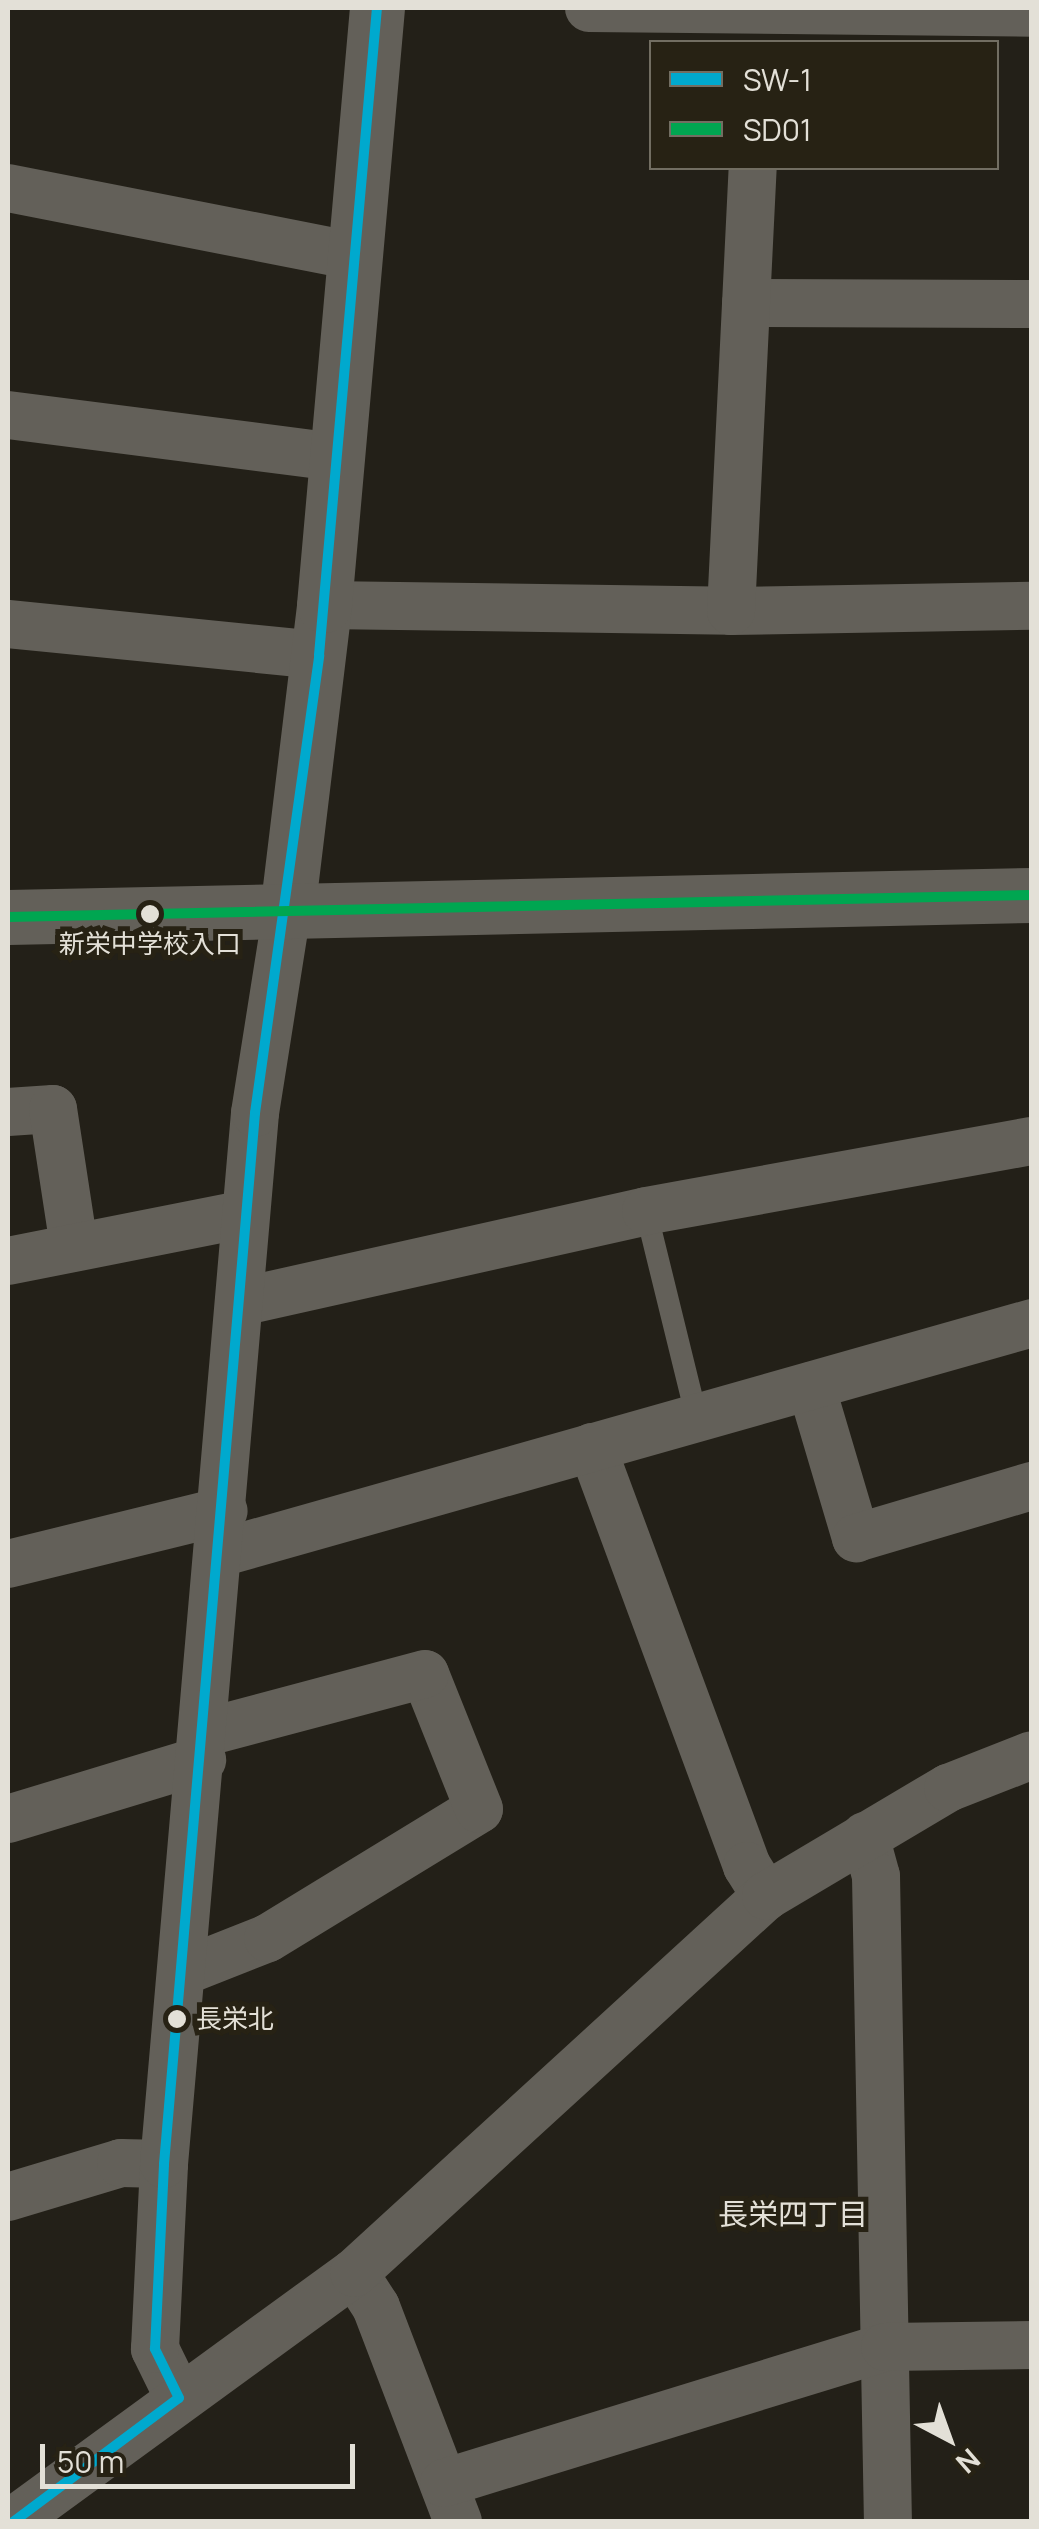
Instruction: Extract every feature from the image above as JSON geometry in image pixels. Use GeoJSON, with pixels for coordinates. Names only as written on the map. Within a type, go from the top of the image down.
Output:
{"type":"FeatureCollection","features":[{"type":"Feature","properties":{"kind":"street"},"geometry":{"type":"LineString","coordinates":[[179,2398],[155,2349],[153,2319],[164,2164],[222,1532],[245,1214],[263,1043],[287,912],[322,630],[376,8]]}},
{"type":"Feature","properties":{"kind":"street"},"geometry":{"type":"LineString","coordinates":[[589,8],[760,21],[1031,11]]}},
{"type":"Feature","properties":{"kind":"street"},"geometry":{"type":"LineString","coordinates":[[730,611],[752,170]]}},
{"type":"Feature","properties":{"kind":"street"},"geometry":{"type":"LineString","coordinates":[[8,188],[354,256]]}},
{"type":"Feature","properties":{"kind":"street"},"geometry":{"type":"LineString","coordinates":[[746,302],[1032,304]]}},
{"type":"Feature","properties":{"kind":"street"},"geometry":{"type":"LineString","coordinates":[[8,414],[337,457]]}},
{"type":"Feature","properties":{"kind":"street"},"geometry":{"type":"LineString","coordinates":[[8,624],[322,630],[730,611],[1032,606]]}},
{"type":"Feature","properties":{"kind":"street"},"geometry":{"type":"LineString","coordinates":[[8,917],[1032,895]]}},
{"type":"Feature","properties":{"kind":"street"},"geometry":{"type":"LineString","coordinates":[[8,1112],[52,1109],[74,1247]]}},
{"type":"Feature","properties":{"kind":"street"},"geometry":{"type":"LineString","coordinates":[[240,1302],[646,1211],[1032,1141]]}},
{"type":"Feature","properties":{"kind":"street"},"geometry":{"type":"LineString","coordinates":[[8,1261],[245,1214]]}},
{"type":"Feature","properties":{"kind":"street"},"geometry":{"type":"LineString","coordinates":[[8,1564],[222,1532],[592,1447],[1032,1324]]}},
{"type":"Feature","properties":{"kind":"street"},"geometry":{"type":"LineString","coordinates":[[810,1386],[856,1538],[1032,1486]]}},
{"type":"Feature","properties":{"kind":"street"},"geometry":{"type":"LineString","coordinates":[[592,1447],[748,1866],[766,1896]]}},
{"type":"Feature","properties":{"kind":"street"},"geometry":{"type":"LineString","coordinates":[[8,1819],[203,1747],[424,1674],[480,1809],[268,1938],[182,1972]]}},
{"type":"Feature","properties":{"kind":"street"},"geometry":{"type":"LineString","coordinates":[[34,2515],[179,2398],[354,2273],[766,1896],[948,1788],[1032,1755]]}},
{"type":"Feature","properties":{"kind":"street"},"geometry":{"type":"LineString","coordinates":[[865,1836],[876,1876],[888,2522]]}},
{"type":"Feature","properties":{"kind":"street"},"geometry":{"type":"LineString","coordinates":[[8,2197],[122,2163],[164,2164]]}},
{"type":"Feature","properties":{"kind":"street"},"geometry":{"type":"LineString","coordinates":[[354,2273],[376,2306],[451,2502],[885,2347],[1032,2345]]}},
{"type":"Feature","properties":{"kind":"lane"},"geometry":{"type":"LineString","coordinates":[[646,1211],[697,1418]]}},
{"type":"Feature","properties":{"kind":"transit line","name":"SW-1"},"geometry":{"type":"LineString","coordinates":[[179,2398],[155,2349],[164,2164],[255,1113],[319,655],[377,8]]}},
{"type":"Feature","properties":{"kind":"transit line","name":"SD01"},"geometry":{"type":"LineString","coordinates":[[8,917],[1032,895]]}},
{"type":"Feature","properties":{"kind":"transit line","name":"SW-1"},"geometry":{"type":"LineString","coordinates":[[13,2522],[179,2398]]}},
{"type":"Feature","properties":{"kind":"place","name":"新栄中学校入口"},"geometry":{"type":"Point","coordinates":[150,914]}},
{"type":"Feature","properties":{"kind":"place","name":"長栄北"},"geometry":{"type":"Point","coordinates":[177,2019]}},
{"type":"Feature","properties":{"kind":"district","name":"長栄四丁目"},"geometry":{"type":"Point","coordinates":[793,2214]}}]}
